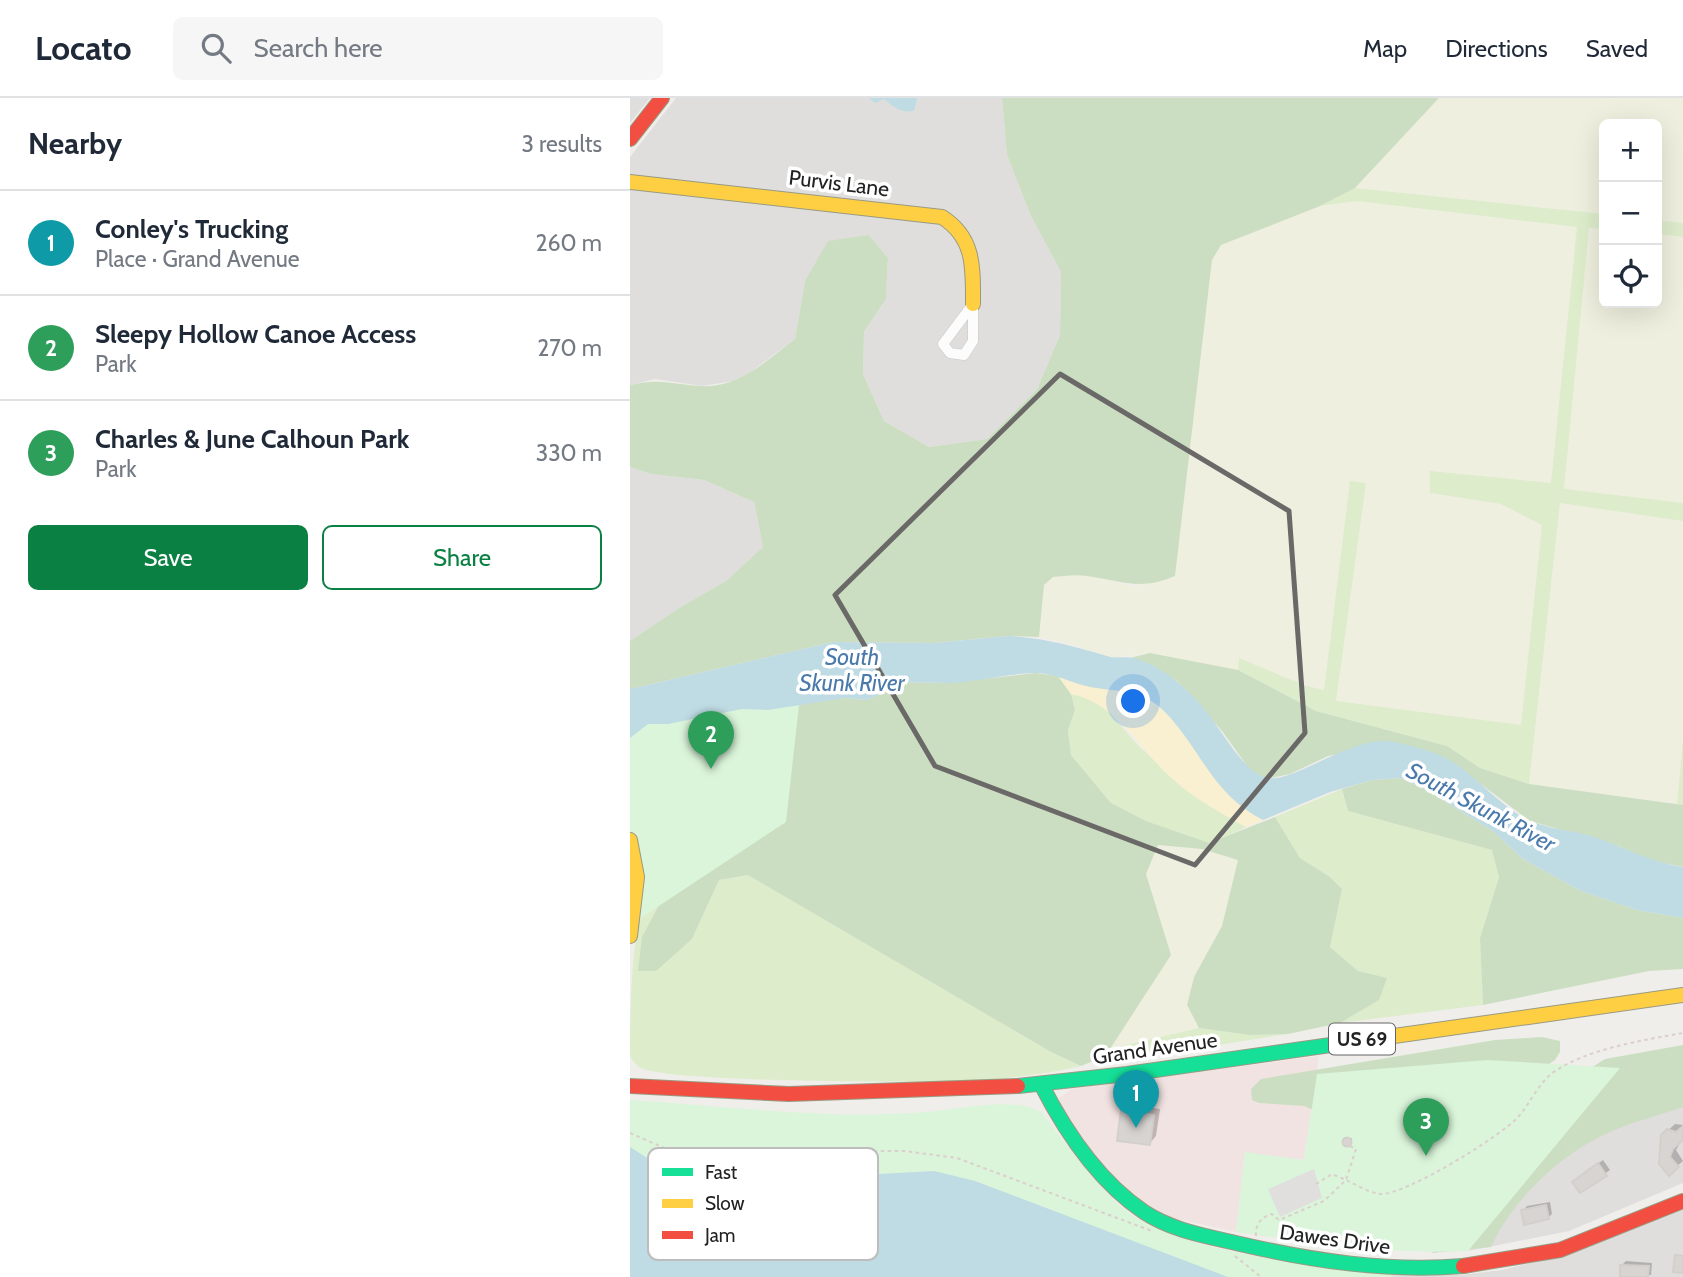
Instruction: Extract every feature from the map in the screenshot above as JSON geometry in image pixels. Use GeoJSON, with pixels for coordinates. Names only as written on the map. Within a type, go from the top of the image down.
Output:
{"type":"FeatureCollection","features":[{"type":"Feature","properties":{"kind":"main road"},"geometry":{"type":"LineString","coordinates":[[630,139],[662,98]]}},
{"type":"Feature","properties":{"kind":"main road","name":"Purvis Lane"},"geometry":{"type":"LineString","coordinates":[[630,182],[942,217],[963,230],[969,242],[973,304]]}},
{"type":"Feature","properties":{"kind":"main road"},"geometry":{"type":"LineString","coordinates":[[630,840],[636,877],[630,936]]}},
{"type":"Feature","properties":{"kind":"main road","name":"Grand Avenue"},"geometry":{"type":"LineString","coordinates":[[630,1086],[858,1095],[1041,1084],[1683,995]]}},
{"type":"Feature","properties":{"kind":"main road","name":"Dawes Drive"},"geometry":{"type":"LineString","coordinates":[[1041,1084],[1071,1136],[1119,1194],[1145,1213],[1187,1230],[1287,1257],[1381,1269],[1480,1266],[1560,1250],[1683,1201]]}},
{"type":"Feature","properties":{"kind":"street","name":"Purvis Lane"},"geometry":{"type":"LineString","coordinates":[[973,304],[973,341],[964,355],[950,353],[943,344],[973,304]]}},
{"type":"Feature","properties":{"kind":"path"},"geometry":{"type":"LineString","coordinates":[[1316,1184],[1332,1174],[1381,1194],[1403,1189],[1498,1134],[1518,1117],[1551,1074],[1580,1060],[1634,1041],[1683,1032]]}},
{"type":"Feature","properties":{"kind":"path"},"geometry":{"type":"LineString","coordinates":[[630,1133],[664,1148]]}},
{"type":"Feature","properties":{"kind":"path"},"geometry":{"type":"LineString","coordinates":[[1259,1240],[1257,1227],[1265,1216],[1272,1214],[1279,1220],[1324,1201],[1346,1180],[1356,1149],[1350,1146]]}},
{"type":"Feature","properties":{"kind":"path"},"geometry":{"type":"LineString","coordinates":[[878,1151],[916,1152],[957,1158],[1160,1234]]}},
{"type":"Feature","properties":{"kind":"path"},"geometry":{"type":"LineString","coordinates":[[1225,1253],[1254,1269],[1261,1277]]}},
{"type":"Feature","properties":{"kind":"highlighted area"},"geometry":{"type":"Polygon","coordinates":[[[1060,374],[1289,511],[1305,733],[1195,865],[935,766],[835,595],[1060,374]]]}},
{"type":"Feature","properties":{"kind":"shaded area"},"geometry":{"type":"Polygon","coordinates":[[[630,98],[650,98],[630,123],[630,98]]]}},
{"type":"Feature","properties":{"kind":"shaded area"},"geometry":{"type":"Polygon","coordinates":[[[676,98],[1002,98],[1007,155],[1031,216],[1061,272],[1060,335],[1037,389],[987,439],[929,447],[884,421],[863,374],[864,332],[886,299],[888,258],[869,235],[805,281],[795,339],[740,380],[702,386],[655,379],[630,385],[630,157],[676,98]]]}},
{"type":"Feature","properties":{"kind":"shaded area"},"geometry":{"type":"Polygon","coordinates":[[[630,467],[651,474],[704,480],[754,502],[763,547],[726,581],[630,641],[630,467]]]}},
{"type":"Feature","properties":{"kind":"shaded area"},"geometry":{"type":"Polygon","coordinates":[[[1319,1056],[1304,1160],[1245,1153],[1236,1232],[1163,1216],[1142,1207],[1109,1174],[1059,1107],[1059,1098],[1072,1089],[1319,1056]]]}},
{"type":"Feature","properties":{"kind":"shaded area"},"geometry":{"type":"Polygon","coordinates":[[[1683,1061],[1683,1183],[1569,1231],[1468,1251],[1620,1068],[1683,1061]]]}},
{"type":"Feature","properties":{"kind":"shaded area"},"geometry":{"type":"Polygon","coordinates":[[[1314,1169],[1322,1198],[1280,1217],[1268,1189],[1314,1169]]]}},
{"type":"Feature","properties":{"kind":"shaded area"},"geometry":{"type":"Polygon","coordinates":[[[1683,1206],[1683,1277],[1391,1277],[1392,1272],[1460,1275],[1502,1270],[1566,1254],[1683,1206]]]}},
{"type":"Feature","properties":{"kind":"green space"},"geometry":{"type":"Polygon","coordinates":[[[1002,98],[1439,98],[1355,188],[1320,206],[1221,245],[1212,260],[1175,576],[1163,581],[1141,584],[1083,575],[1053,577],[1044,585],[1039,637],[1008,636],[934,643],[833,642],[630,689],[630,641],[726,581],[763,547],[754,502],[704,480],[651,474],[630,467],[630,385],[657,382],[714,386],[751,372],[795,339],[805,281],[828,241],[869,235],[888,258],[886,299],[864,332],[863,374],[884,421],[929,447],[987,439],[1037,389],[1060,335],[1061,272],[1031,216],[1007,155],[1002,98]]]}},
{"type":"Feature","properties":{"kind":"green space"},"geometry":{"type":"Polygon","coordinates":[[[1439,98],[1683,98],[1683,223],[1662,221],[1662,119],[1599,119],[1599,213],[1355,188],[1439,98]]]}},
{"type":"Feature","properties":{"kind":"green space"},"geometry":{"type":"Polygon","coordinates":[[[1355,188],[1599,213],[1599,229],[1589,228],[1564,489],[1683,503],[1683,521],[1560,503],[1529,784],[1480,768],[1447,746],[1316,711],[1238,670],[1239,658],[1303,685],[1324,690],[1350,481],[1366,483],[1336,701],[1521,725],[1542,525],[1501,504],[1430,493],[1430,471],[1551,483],[1577,227],[1357,201],[1320,206],[1355,188]]]}},
{"type":"Feature","properties":{"kind":"green space"},"geometry":{"type":"Polygon","coordinates":[[[1357,201],[1577,227],[1551,484],[1430,472],[1430,493],[1501,504],[1542,525],[1521,726],[1336,701],[1365,483],[1350,481],[1324,690],[1303,685],[1240,659],[1238,670],[1150,653],[1111,658],[1075,645],[1039,637],[1044,585],[1053,577],[1084,575],[1135,586],[1175,576],[1212,260],[1221,245],[1320,206],[1357,201]]]}},
{"type":"Feature","properties":{"kind":"green space"},"geometry":{"type":"Polygon","coordinates":[[[1662,221],[1683,223],[1683,237],[1662,235],[1662,221]]]}},
{"type":"Feature","properties":{"kind":"green space"},"geometry":{"type":"Polygon","coordinates":[[[1589,227],[1599,228],[1599,308],[1662,308],[1662,235],[1683,237],[1683,503],[1563,490],[1589,227]]]}},
{"type":"Feature","properties":{"kind":"green space"},"geometry":{"type":"Polygon","coordinates":[[[1560,503],[1683,521],[1683,739],[1677,804],[1529,784],[1560,503]]]}},
{"type":"Feature","properties":{"kind":"green space"},"geometry":{"type":"Polygon","coordinates":[[[1150,653],[1238,670],[1316,711],[1447,746],[1480,768],[1529,784],[1683,805],[1683,867],[1644,859],[1621,847],[1530,821],[1446,758],[1397,743],[1328,756],[1290,774],[1266,779],[1250,770],[1222,731],[1177,681],[1152,665],[1130,658],[1150,653]]]}},
{"type":"Feature","properties":{"kind":"green space"},"geometry":{"type":"Polygon","coordinates":[[[1035,673],[1058,676],[1071,694],[1075,710],[1068,730],[1071,755],[1111,803],[1146,821],[1209,843],[1275,817],[1300,858],[1330,877],[1342,889],[1330,947],[1358,971],[1387,978],[1379,1000],[1340,1023],[1288,1034],[1249,1035],[1199,1028],[1187,1005],[1194,977],[1222,926],[1238,860],[1202,849],[1158,845],[1146,874],[1171,955],[1110,1049],[1098,1059],[1081,1066],[1051,1052],[748,875],[719,880],[692,939],[656,971],[638,971],[642,937],[660,903],[698,869],[799,704],[845,698],[867,700],[878,695],[890,682],[948,683],[1035,673]]]}},
{"type":"Feature","properties":{"kind":"green space"},"geometry":{"type":"Polygon","coordinates":[[[802,678],[786,822],[630,925],[630,716],[802,678]]]}},
{"type":"Feature","properties":{"kind":"green space"},"geometry":{"type":"Polygon","coordinates":[[[1071,694],[1084,697],[1104,708],[1142,749],[1179,781],[1204,801],[1246,827],[1209,844],[1146,821],[1111,803],[1071,755],[1068,730],[1075,710],[1071,694]]]}},
{"type":"Feature","properties":{"kind":"green space"},"geometry":{"type":"Polygon","coordinates":[[[1683,739],[1683,805],[1677,804],[1683,739]]]}},
{"type":"Feature","properties":{"kind":"green space"},"geometry":{"type":"Polygon","coordinates":[[[1401,778],[1428,791],[1493,831],[1523,859],[1581,891],[1637,910],[1683,918],[1683,969],[1649,971],[1483,1005],[1480,938],[1499,877],[1492,850],[1348,811],[1342,789],[1372,780],[1401,778]]]}},
{"type":"Feature","properties":{"kind":"green space"},"geometry":{"type":"Polygon","coordinates":[[[1342,789],[1348,811],[1492,850],[1499,877],[1480,938],[1483,1005],[1340,1023],[1379,1000],[1358,971],[1330,947],[1342,889],[1330,877],[1300,858],[1275,817],[1342,789]]]}},
{"type":"Feature","properties":{"kind":"green space"},"geometry":{"type":"Polygon","coordinates":[[[1158,845],[1202,849],[1238,860],[1222,926],[1194,977],[1187,1005],[1199,1028],[1110,1049],[1171,955],[1146,874],[1158,845]]]}},
{"type":"Feature","properties":{"kind":"green space"},"geometry":{"type":"Polygon","coordinates":[[[748,875],[1051,1052],[1081,1066],[1008,1078],[934,1082],[688,1076],[639,1067],[631,1056],[630,1042],[633,964],[641,918],[660,903],[642,937],[692,939],[719,880],[748,875]]]}},
{"type":"Feature","properties":{"kind":"green space"},"geometry":{"type":"Polygon","coordinates":[[[1199,1028],[1249,1035],[1288,1034],[1124,1058],[1122,1046],[1199,1028]]]}},
{"type":"Feature","properties":{"kind":"green space"},"geometry":{"type":"Polygon","coordinates":[[[1542,1037],[1560,1041],[1560,1052],[1555,1060],[1521,1083],[1330,1117],[1304,1106],[1259,1103],[1252,1100],[1251,1089],[1261,1079],[1495,1040],[1542,1037]]]}},
{"type":"Feature","properties":{"kind":"green space"},"geometry":{"type":"Polygon","coordinates":[[[1683,1045],[1683,1107],[1615,1130],[1571,1154],[1524,1197],[1491,1247],[1432,1253],[1560,1088],[1605,1059],[1683,1045]]]}},
{"type":"Feature","properties":{"kind":"green space"},"geometry":{"type":"Polygon","coordinates":[[[1487,1060],[1620,1068],[1468,1251],[1381,1250],[1236,1232],[1245,1152],[1304,1160],[1317,1074],[1487,1060]]]}},
{"type":"Feature","properties":{"kind":"green space"},"geometry":{"type":"Polygon","coordinates":[[[630,1100],[852,1114],[926,1112],[1002,1104],[1031,1108],[1042,1113],[1115,1201],[1150,1225],[1180,1238],[1253,1256],[1392,1272],[1391,1277],[630,1277],[630,1100]]]}},
{"type":"Feature","properties":{"kind":"sand"},"geometry":{"type":"Polygon","coordinates":[[[1058,676],[1135,694],[1159,707],[1186,734],[1230,795],[1263,820],[1246,827],[1196,797],[1169,776],[1113,716],[1101,706],[1071,694],[1058,676]]]}},
{"type":"Feature","properties":{"kind":"water"},"geometry":{"type":"Polygon","coordinates":[[[869,98],[917,99],[914,111],[905,111],[884,99],[875,103],[869,98]]]}},
{"type":"Feature","properties":{"kind":"water","name":"South Skunk River"},"geometry":{"type":"Polygon","coordinates":[[[1008,636],[1058,643],[1110,657],[1133,658],[1153,666],[1179,683],[1195,698],[1239,756],[1264,777],[1276,778],[1290,774],[1360,745],[1378,741],[1395,742],[1440,755],[1457,765],[1508,808],[1531,821],[1588,835],[1658,861],[1683,867],[1683,918],[1637,910],[1581,891],[1523,859],[1493,831],[1428,791],[1401,778],[1372,780],[1330,792],[1263,820],[1245,809],[1219,784],[1177,726],[1156,704],[1138,695],[1090,687],[1048,674],[1022,674],[949,683],[890,682],[878,695],[867,700],[845,698],[768,710],[742,709],[668,724],[648,724],[630,738],[630,689],[833,642],[934,643],[1008,636]]]}},
{"type":"Feature","properties":{"kind":"water"},"geometry":{"type":"Polygon","coordinates":[[[630,1147],[648,1159],[648,1260],[878,1260],[878,1174],[934,1171],[975,1181],[1228,1277],[630,1277],[630,1147]]]}},
{"type":"Feature","properties":{"kind":"building"},"geometry":{"type":"Polygon","coordinates":[[[1121,1110],[1154,1115],[1150,1145],[1117,1141],[1121,1110]]]}},
{"type":"Feature","properties":{"kind":"building"},"geometry":{"type":"Polygon","coordinates":[[[1683,1126],[1683,1140],[1673,1149],[1670,1157],[1679,1167],[1669,1176],[1659,1164],[1661,1135],[1667,1129],[1676,1132],[1683,1126]]]}},
{"type":"Feature","properties":{"kind":"building"},"geometry":{"type":"Polygon","coordinates":[[[1347,1137],[1352,1142],[1347,1147],[1342,1142],[1347,1137]]]}},
{"type":"Feature","properties":{"kind":"building"},"geometry":{"type":"Polygon","coordinates":[[[1598,1163],[1607,1176],[1580,1193],[1572,1182],[1598,1163]]]}},
{"type":"Feature","properties":{"kind":"building"},"geometry":{"type":"Polygon","coordinates":[[[1546,1205],[1549,1219],[1524,1225],[1521,1210],[1546,1205]]]}},
{"type":"Feature","properties":{"kind":"building"},"geometry":{"type":"Polygon","coordinates":[[[1675,1255],[1683,1256],[1683,1273],[1673,1272],[1675,1255]]]}},
{"type":"Feature","properties":{"kind":"building"},"geometry":{"type":"Polygon","coordinates":[[[1620,1265],[1649,1266],[1648,1277],[1620,1277],[1620,1265]]]}},
{"type":"Feature","properties":{"kind":"traffic: fast"},"geometry":{"type":"LineString","coordinates":[[1018,1086],[1127,1074],[1373,1039]]}},
{"type":"Feature","properties":{"kind":"traffic: fast"},"geometry":{"type":"LineString","coordinates":[[1041,1084],[1072,1138],[1098,1171],[1127,1200],[1155,1219],[1190,1232],[1323,1260],[1379,1266],[1463,1266]]}},
{"type":"Feature","properties":{"kind":"traffic: slow"},"geometry":{"type":"LineString","coordinates":[[630,182],[942,217],[961,234],[970,255],[973,304]]}},
{"type":"Feature","properties":{"kind":"traffic: slow"},"geometry":{"type":"LineString","coordinates":[[630,840],[637,877],[630,936]]}},
{"type":"Feature","properties":{"kind":"traffic: slow"},"geometry":{"type":"LineString","coordinates":[[1373,1039],[1683,995]]}},
{"type":"Feature","properties":{"kind":"traffic: jam"},"geometry":{"type":"LineString","coordinates":[[630,139],[662,98]]}},
{"type":"Feature","properties":{"kind":"traffic: jam"},"geometry":{"type":"LineString","coordinates":[[630,1086],[789,1094],[1018,1086]]}},
{"type":"Feature","properties":{"kind":"traffic: jam"},"geometry":{"type":"LineString","coordinates":[[1463,1266],[1560,1250],[1683,1201]]}},
{"type":"Feature","properties":{"kind":"place","name":"Sleepy Hollow Canoe Access"},"geometry":{"type":"Point","coordinates":[711,769]}},
{"type":"Feature","properties":{"kind":"place","name":"Conley's Trucking"},"geometry":{"type":"Point","coordinates":[1136,1128]}},
{"type":"Feature","properties":{"kind":"place","name":"Charles & June Calhoun Park"},"geometry":{"type":"Point","coordinates":[1426,1156]}}]}
